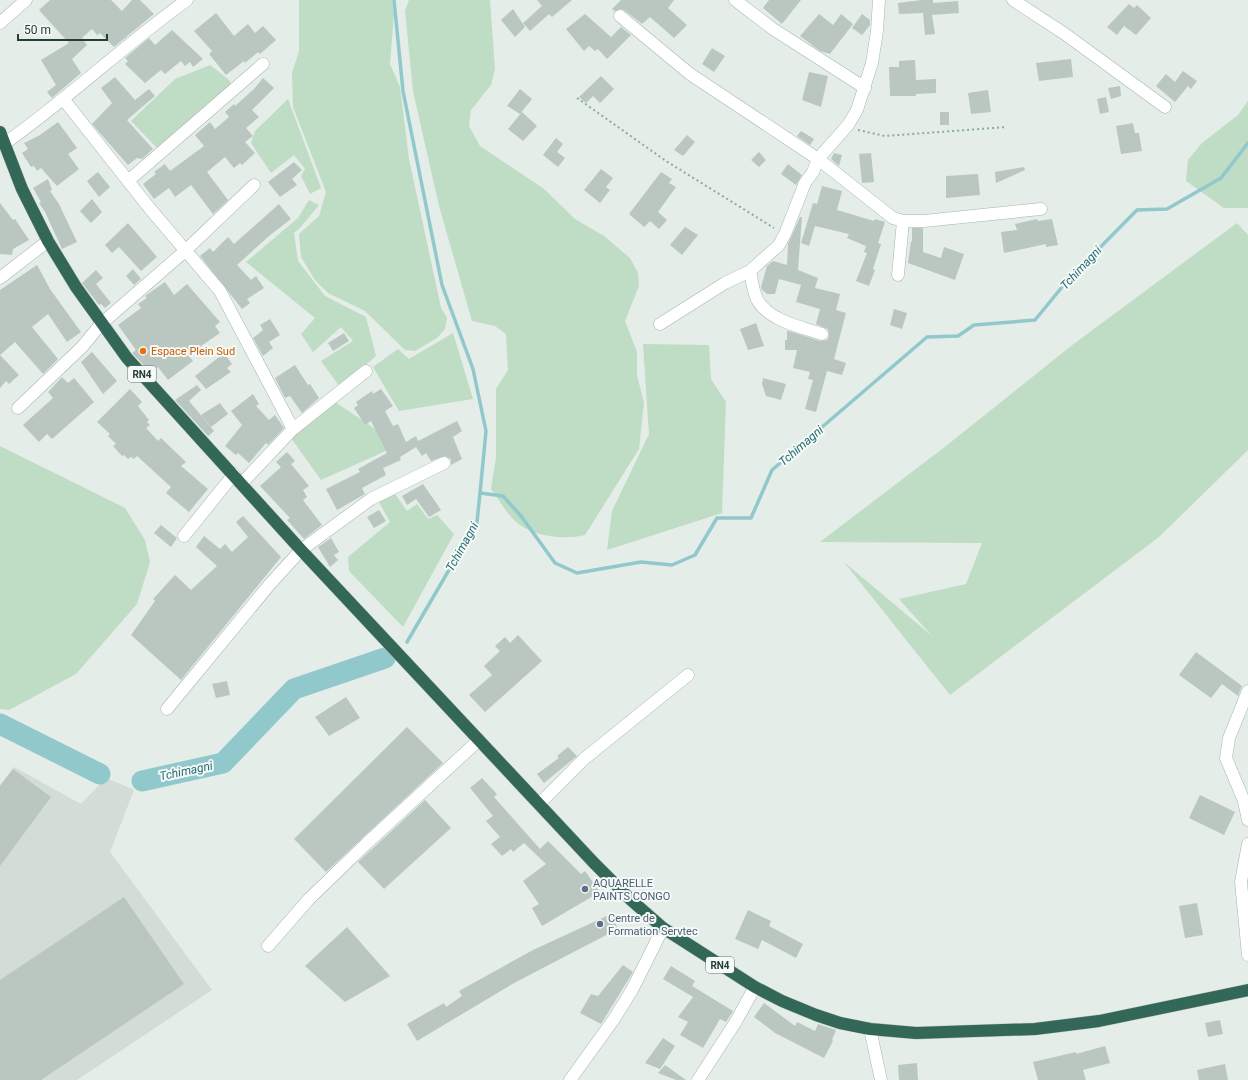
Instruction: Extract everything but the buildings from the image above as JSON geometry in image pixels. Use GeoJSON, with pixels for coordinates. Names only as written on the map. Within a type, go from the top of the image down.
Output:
{"type":"FeatureCollection","features":[{"type":"Feature","properties":{"kind":"highway","name":"RN4"},"geometry":{"type":"LineString","coordinates":[[1,137],[22,189],[48,241],[101,324],[127,358],[238,478],[302,550],[539,804],[615,884],[663,928],[782,1002],[840,1023],[870,1029],[923,1033],[1035,1029],[1099,1021],[1248,990]]}},
{"type":"Feature","properties":{"kind":"street"},"geometry":{"type":"LineString","coordinates":[[0,23],[26,0]]}},
{"type":"Feature","properties":{"kind":"street"},"geometry":{"type":"LineString","coordinates":[[1,137],[64,100],[145,31],[187,0]]}},
{"type":"Feature","properties":{"kind":"street"},"geometry":{"type":"LineString","coordinates":[[735,0],[773,28],[865,88]]}},
{"type":"Feature","properties":{"kind":"street"},"geometry":{"type":"LineString","coordinates":[[660,324],[724,283],[750,271],[779,245],[785,234],[805,183],[813,172],[818,159],[848,125],[857,110],[865,88],[877,30],[879,0]]}},
{"type":"Feature","properties":{"kind":"street"},"geometry":{"type":"LineString","coordinates":[[1013,0],[1065,34],[1165,107]]}},
{"type":"Feature","properties":{"kind":"street"},"geometry":{"type":"LineString","coordinates":[[620,16],[690,74],[818,159],[893,218],[904,221],[1041,209]]}},
{"type":"Feature","properties":{"kind":"street"},"geometry":{"type":"LineString","coordinates":[[128,181],[263,64]]}},
{"type":"Feature","properties":{"kind":"street"},"geometry":{"type":"LineString","coordinates":[[64,100],[185,251],[220,291],[293,429]]}},
{"type":"Feature","properties":{"kind":"street"},"geometry":{"type":"LineString","coordinates":[[18,408],[82,347],[101,324],[185,251],[254,185]]}},
{"type":"Feature","properties":{"kind":"street"},"geometry":{"type":"LineString","coordinates":[[898,275],[904,221]]}},
{"type":"Feature","properties":{"kind":"street"},"geometry":{"type":"LineString","coordinates":[[0,278],[48,241]]}},
{"type":"Feature","properties":{"kind":"street"},"geometry":{"type":"LineString","coordinates":[[750,271],[757,300],[763,308],[784,321],[822,334]]}},
{"type":"Feature","properties":{"kind":"street"},"geometry":{"type":"LineString","coordinates":[[184,536],[238,478],[293,429],[366,371]]}},
{"type":"Feature","properties":{"kind":"street"},"geometry":{"type":"LineString","coordinates":[[167,709],[270,584],[302,550],[371,499],[444,463]]}},
{"type":"Feature","properties":{"kind":"street"},"geometry":{"type":"LineString","coordinates":[[539,804],[584,759],[688,675]]}},
{"type":"Feature","properties":{"kind":"street"},"geometry":{"type":"LineString","coordinates":[[1248,692],[1229,738],[1226,758],[1244,801],[1248,820]]}},
{"type":"Feature","properties":{"kind":"street"},"geometry":{"type":"LineString","coordinates":[[268,946],[315,894],[366,844],[479,740]]}},
{"type":"Feature","properties":{"kind":"street"},"geometry":{"type":"LineString","coordinates":[[1248,844],[1240,882],[1248,955]]}},
{"type":"Feature","properties":{"kind":"street"},"geometry":{"type":"LineString","coordinates":[[570,1080],[614,1019],[632,990],[663,928]]}},
{"type":"Feature","properties":{"kind":"street"},"geometry":{"type":"LineString","coordinates":[[698,1080],[735,1023],[755,986]]}},
{"type":"Feature","properties":{"kind":"street"},"geometry":{"type":"LineString","coordinates":[[870,1029],[881,1080]]}},
{"type":"Feature","properties":{"kind":"path"},"geometry":{"type":"LineString","coordinates":[[576,98],[666,161],[785,234]]}},
{"type":"Feature","properties":{"kind":"path"},"geometry":{"type":"LineString","coordinates":[[848,125],[860,132],[885,136],[1007,127]]}},
{"type":"Feature","properties":{"kind":"shaded area"},"geometry":{"type":"Polygon","coordinates":[[[14,767],[81,804],[106,778],[134,790],[110,852],[212,990],[77,1080],[0,1080],[0,785],[14,767]]]}},
{"type":"Feature","properties":{"kind":"green space"},"geometry":{"type":"Polygon","coordinates":[[[299,0],[392,0],[394,14],[390,64],[400,87],[409,159],[441,308],[447,318],[445,329],[437,338],[415,351],[405,350],[365,311],[328,293],[315,280],[301,257],[299,234],[319,216],[326,192],[293,107],[292,73],[299,51],[299,0]]]}},
{"type":"Feature","properties":{"kind":"green space"},"geometry":{"type":"Polygon","coordinates":[[[409,0],[490,0],[495,69],[491,85],[471,110],[469,126],[480,146],[544,189],[575,219],[604,236],[630,258],[638,273],[639,286],[625,321],[637,352],[637,375],[644,403],[639,449],[585,535],[558,537],[530,531],[512,518],[491,489],[496,458],[496,389],[508,370],[506,334],[495,326],[472,321],[439,206],[413,91],[405,11],[409,0]]]}},
{"type":"Feature","properties":{"kind":"green space"},"geometry":{"type":"Polygon","coordinates":[[[210,65],[228,79],[233,86],[159,150],[131,121],[175,79],[210,65]]]}},
{"type":"Feature","properties":{"kind":"green space"},"geometry":{"type":"Polygon","coordinates":[[[288,99],[321,188],[310,194],[301,176],[305,169],[294,155],[271,173],[251,143],[255,131],[288,99]]]}},
{"type":"Feature","properties":{"kind":"green space"},"geometry":{"type":"Polygon","coordinates":[[[1248,101],[1248,208],[1224,208],[1186,181],[1188,160],[1202,143],[1238,115],[1248,101]]]}},
{"type":"Feature","properties":{"kind":"green space"},"geometry":{"type":"Polygon","coordinates":[[[309,200],[319,205],[294,233],[298,261],[325,296],[366,317],[376,356],[340,387],[321,361],[353,341],[341,327],[313,352],[301,334],[315,318],[246,262],[298,218],[309,200]]]}},
{"type":"Feature","properties":{"kind":"green space"},"geometry":{"type":"Polygon","coordinates":[[[1237,223],[1248,235],[1248,450],[1159,537],[950,695],[844,562],[932,636],[899,599],[966,584],[982,543],[820,542],[946,446],[1075,343],[1237,223]]]}},
{"type":"Feature","properties":{"kind":"green space"},"geometry":{"type":"Polygon","coordinates":[[[453,333],[473,399],[399,411],[373,367],[398,349],[409,359],[453,333]]]}},
{"type":"Feature","properties":{"kind":"green space"},"geometry":{"type":"Polygon","coordinates":[[[643,344],[709,345],[711,379],[726,402],[722,513],[607,550],[612,511],[649,434],[643,344]]]}},
{"type":"Feature","properties":{"kind":"green space"},"geometry":{"type":"Polygon","coordinates":[[[335,402],[399,445],[321,480],[291,438],[335,402]]]}},
{"type":"Feature","properties":{"kind":"green space"},"geometry":{"type":"Polygon","coordinates":[[[0,446],[125,508],[145,540],[150,562],[137,604],[76,674],[9,710],[0,709],[0,446]]]}},
{"type":"Feature","properties":{"kind":"green space"},"geometry":{"type":"Polygon","coordinates":[[[395,494],[407,511],[417,504],[428,519],[437,515],[454,534],[403,627],[349,571],[348,557],[390,522],[379,502],[395,494]]]}},
{"type":"Feature","properties":{"kind":"waterway"},"geometry":{"type":"LineString","coordinates":[[394,0],[403,91],[442,285],[473,369],[486,431],[480,493]]}},
{"type":"Feature","properties":{"kind":"waterway","name":"Tchimagni"},"geometry":{"type":"LineString","coordinates":[[407,642],[477,522],[480,493],[503,496],[521,516],[555,563],[577,573],[641,562],[672,565],[695,555],[717,518],[751,518],[772,470],[927,337],[958,336],[974,325],[1035,320],[1067,281],[1137,210],[1167,209],[1221,178],[1248,143]]}},
{"type":"Feature","properties":{"kind":"waterway","name":"Tchimagni"},"geometry":{"type":"LineString","coordinates":[[142,781],[223,763],[294,689],[385,658]]}},
{"type":"Feature","properties":{"kind":"waterway","name":"Tchimagni"},"geometry":{"type":"LineString","coordinates":[[0,724],[100,774]]}},
{"type":"Feature","properties":{"kind":"place","name":"Espace Plein Sud"},"geometry":{"type":"Point","coordinates":[143,351]}},
{"type":"Feature","properties":{"kind":"place","name":"AQUARELLE PAINTS CONGO"},"geometry":{"type":"Point","coordinates":[585,889]}},
{"type":"Feature","properties":{"kind":"place","name":"Centre de Formation Servtec"},"geometry":{"type":"Point","coordinates":[600,924]}}]}
